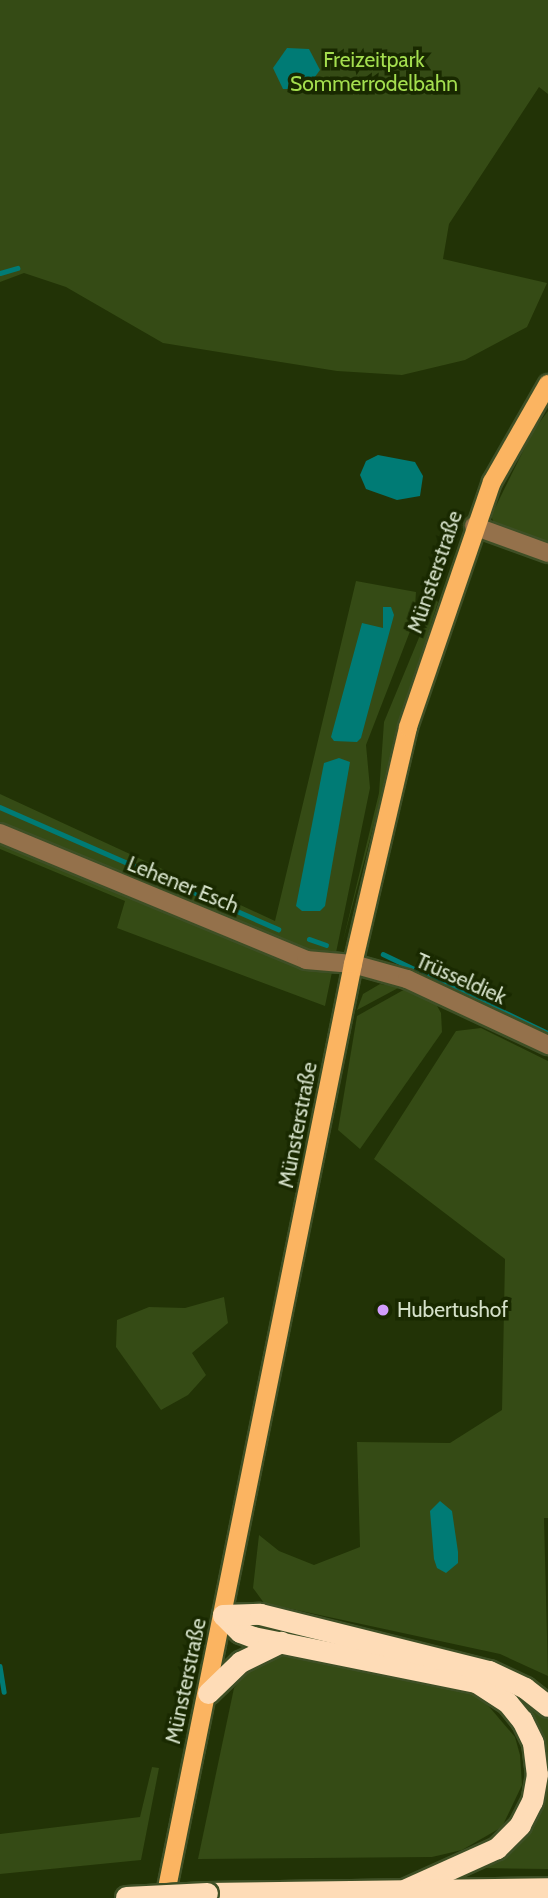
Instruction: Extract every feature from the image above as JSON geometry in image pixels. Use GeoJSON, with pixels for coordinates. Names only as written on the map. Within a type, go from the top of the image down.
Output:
{"type":"FeatureCollection","features":[{"type":"Feature","properties":{"kind":"highway"},"geometry":{"type":"LineString","coordinates":[[223,1615],[260,1614],[489,1671],[525,1688],[548,1706]]}},
{"type":"Feature","properties":{"kind":"highway"},"geometry":{"type":"LineString","coordinates":[[223,1615],[240,1632],[476,1682],[508,1703],[522,1720],[533,1743],[537,1774],[531,1801],[520,1825],[488,1853],[406,1889]]}},
{"type":"Feature","properties":{"kind":"highway"},"geometry":{"type":"LineString","coordinates":[[208,1693],[240,1662],[281,1642]]}},
{"type":"Feature","properties":{"kind":"highway"},"geometry":{"type":"LineString","coordinates":[[113,1898],[207,1893],[548,1888]]}},
{"type":"Feature","properties":{"kind":"main road","name":"Münsterstraße"},"geometry":{"type":"LineString","coordinates":[[165,1898],[353,964],[408,727],[474,526],[492,482],[548,384]]}},
{"type":"Feature","properties":{"kind":"street"},"geometry":{"type":"LineString","coordinates":[[474,526],[548,553]]}},
{"type":"Feature","properties":{"kind":"street","name":"Lehener Esch"},"geometry":{"type":"LineString","coordinates":[[0,833],[306,960],[353,964]]}},
{"type":"Feature","properties":{"kind":"street","name":"Trüsseldiek"},"geometry":{"type":"LineString","coordinates":[[353,964],[407,979],[548,1045]]}},
{"type":"Feature","properties":{"kind":"green space","name":"Freizeitpark Sommerrodelbahn"},"geometry":{"type":"Polygon","coordinates":[[[0,0],[548,0],[548,94],[539,87],[449,224],[443,259],[547,283],[527,327],[465,360],[402,375],[337,371],[163,343],[66,287],[24,273],[0,282],[0,0]]]}},
{"type":"Feature","properties":{"kind":"green space"},"geometry":{"type":"Polygon","coordinates":[[[548,411],[548,544],[495,525],[491,516],[533,431],[548,411]]]}},
{"type":"Feature","properties":{"kind":"green space"},"geometry":{"type":"Polygon","coordinates":[[[356,581],[416,592],[414,621],[366,745],[370,788],[325,1006],[117,928],[125,901],[0,849],[0,794],[275,921],[356,581]]]}},
{"type":"Feature","properties":{"kind":"green space"},"geometry":{"type":"Polygon","coordinates":[[[435,599],[438,602],[402,718],[342,945],[379,793],[384,722],[435,599]]]}},
{"type":"Feature","properties":{"kind":"green space"},"geometry":{"type":"Polygon","coordinates":[[[380,984],[400,987],[357,1010],[363,994],[380,984]]]}},
{"type":"Feature","properties":{"kind":"green space"},"geometry":{"type":"Polygon","coordinates":[[[407,988],[434,1000],[441,1013],[442,1032],[360,1149],[338,1130],[357,1016],[407,988]]]}},
{"type":"Feature","properties":{"kind":"green space"},"geometry":{"type":"Polygon","coordinates":[[[481,1028],[548,1061],[548,1518],[544,1518],[548,1676],[500,1654],[264,1603],[253,1588],[259,1535],[279,1551],[314,1565],[360,1547],[357,1442],[450,1443],[502,1410],[505,1259],[374,1159],[456,1031],[481,1028]]]}},
{"type":"Feature","properties":{"kind":"green space"},"geometry":{"type":"Polygon","coordinates":[[[224,1297],[228,1323],[192,1353],[206,1375],[188,1395],[161,1410],[116,1347],[117,1320],[149,1307],[185,1308],[224,1297]]]}},
{"type":"Feature","properties":{"kind":"green space"},"geometry":{"type":"Polygon","coordinates":[[[292,1652],[470,1692],[486,1703],[515,1737],[520,1755],[522,1785],[502,1827],[462,1850],[432,1857],[198,1859],[234,1688],[254,1662],[292,1652]]]}},
{"type":"Feature","properties":{"kind":"green space"},"geometry":{"type":"Polygon","coordinates":[[[509,1691],[548,1712],[548,1869],[480,1868],[501,1858],[525,1835],[544,1794],[547,1775],[540,1735],[527,1709],[509,1691]]]}},
{"type":"Feature","properties":{"kind":"green space"},"geometry":{"type":"Polygon","coordinates":[[[152,1767],[159,1768],[141,1860],[0,1874],[0,1834],[140,1817],[152,1767]]]}},
{"type":"Feature","properties":{"kind":"water"},"geometry":{"type":"Polygon","coordinates":[[[287,48],[309,49],[320,70],[306,89],[283,89],[273,68],[287,48]]]}},
{"type":"Feature","properties":{"kind":"water"},"geometry":{"type":"Polygon","coordinates":[[[378,455],[415,462],[423,476],[420,496],[397,500],[366,489],[360,475],[366,461],[378,455]]]}},
{"type":"Feature","properties":{"kind":"water"},"geometry":{"type":"Polygon","coordinates":[[[383,607],[391,607],[394,615],[361,738],[357,742],[334,741],[331,737],[362,623],[383,628],[383,607]]]}},
{"type":"Feature","properties":{"kind":"water"},"geometry":{"type":"Polygon","coordinates":[[[339,758],[350,762],[325,906],[320,911],[302,911],[296,906],[324,763],[339,758]]]}},
{"type":"Feature","properties":{"kind":"water"},"geometry":{"type":"Polygon","coordinates":[[[440,1501],[452,1511],[458,1552],[458,1563],[446,1573],[437,1568],[434,1559],[430,1511],[440,1501]]]}},
{"type":"Feature","properties":{"kind":"waterway"},"geometry":{"type":"LineString","coordinates":[[0,273],[17,268]]}},
{"type":"Feature","properties":{"kind":"waterway"},"geometry":{"type":"LineString","coordinates":[[0,807],[278,929]]}},
{"type":"Feature","properties":{"kind":"waterway"},"geometry":{"type":"LineString","coordinates":[[309,939],[326,945]]}},
{"type":"Feature","properties":{"kind":"waterway"},"geometry":{"type":"LineString","coordinates":[[383,954],[548,1033]]}},
{"type":"Feature","properties":{"kind":"waterway"},"geometry":{"type":"LineString","coordinates":[[0,1666],[4,1692]]}},
{"type":"Feature","properties":{"kind":"place","name":"Hubertushof"},"geometry":{"type":"Point","coordinates":[383,1310]}}]}
